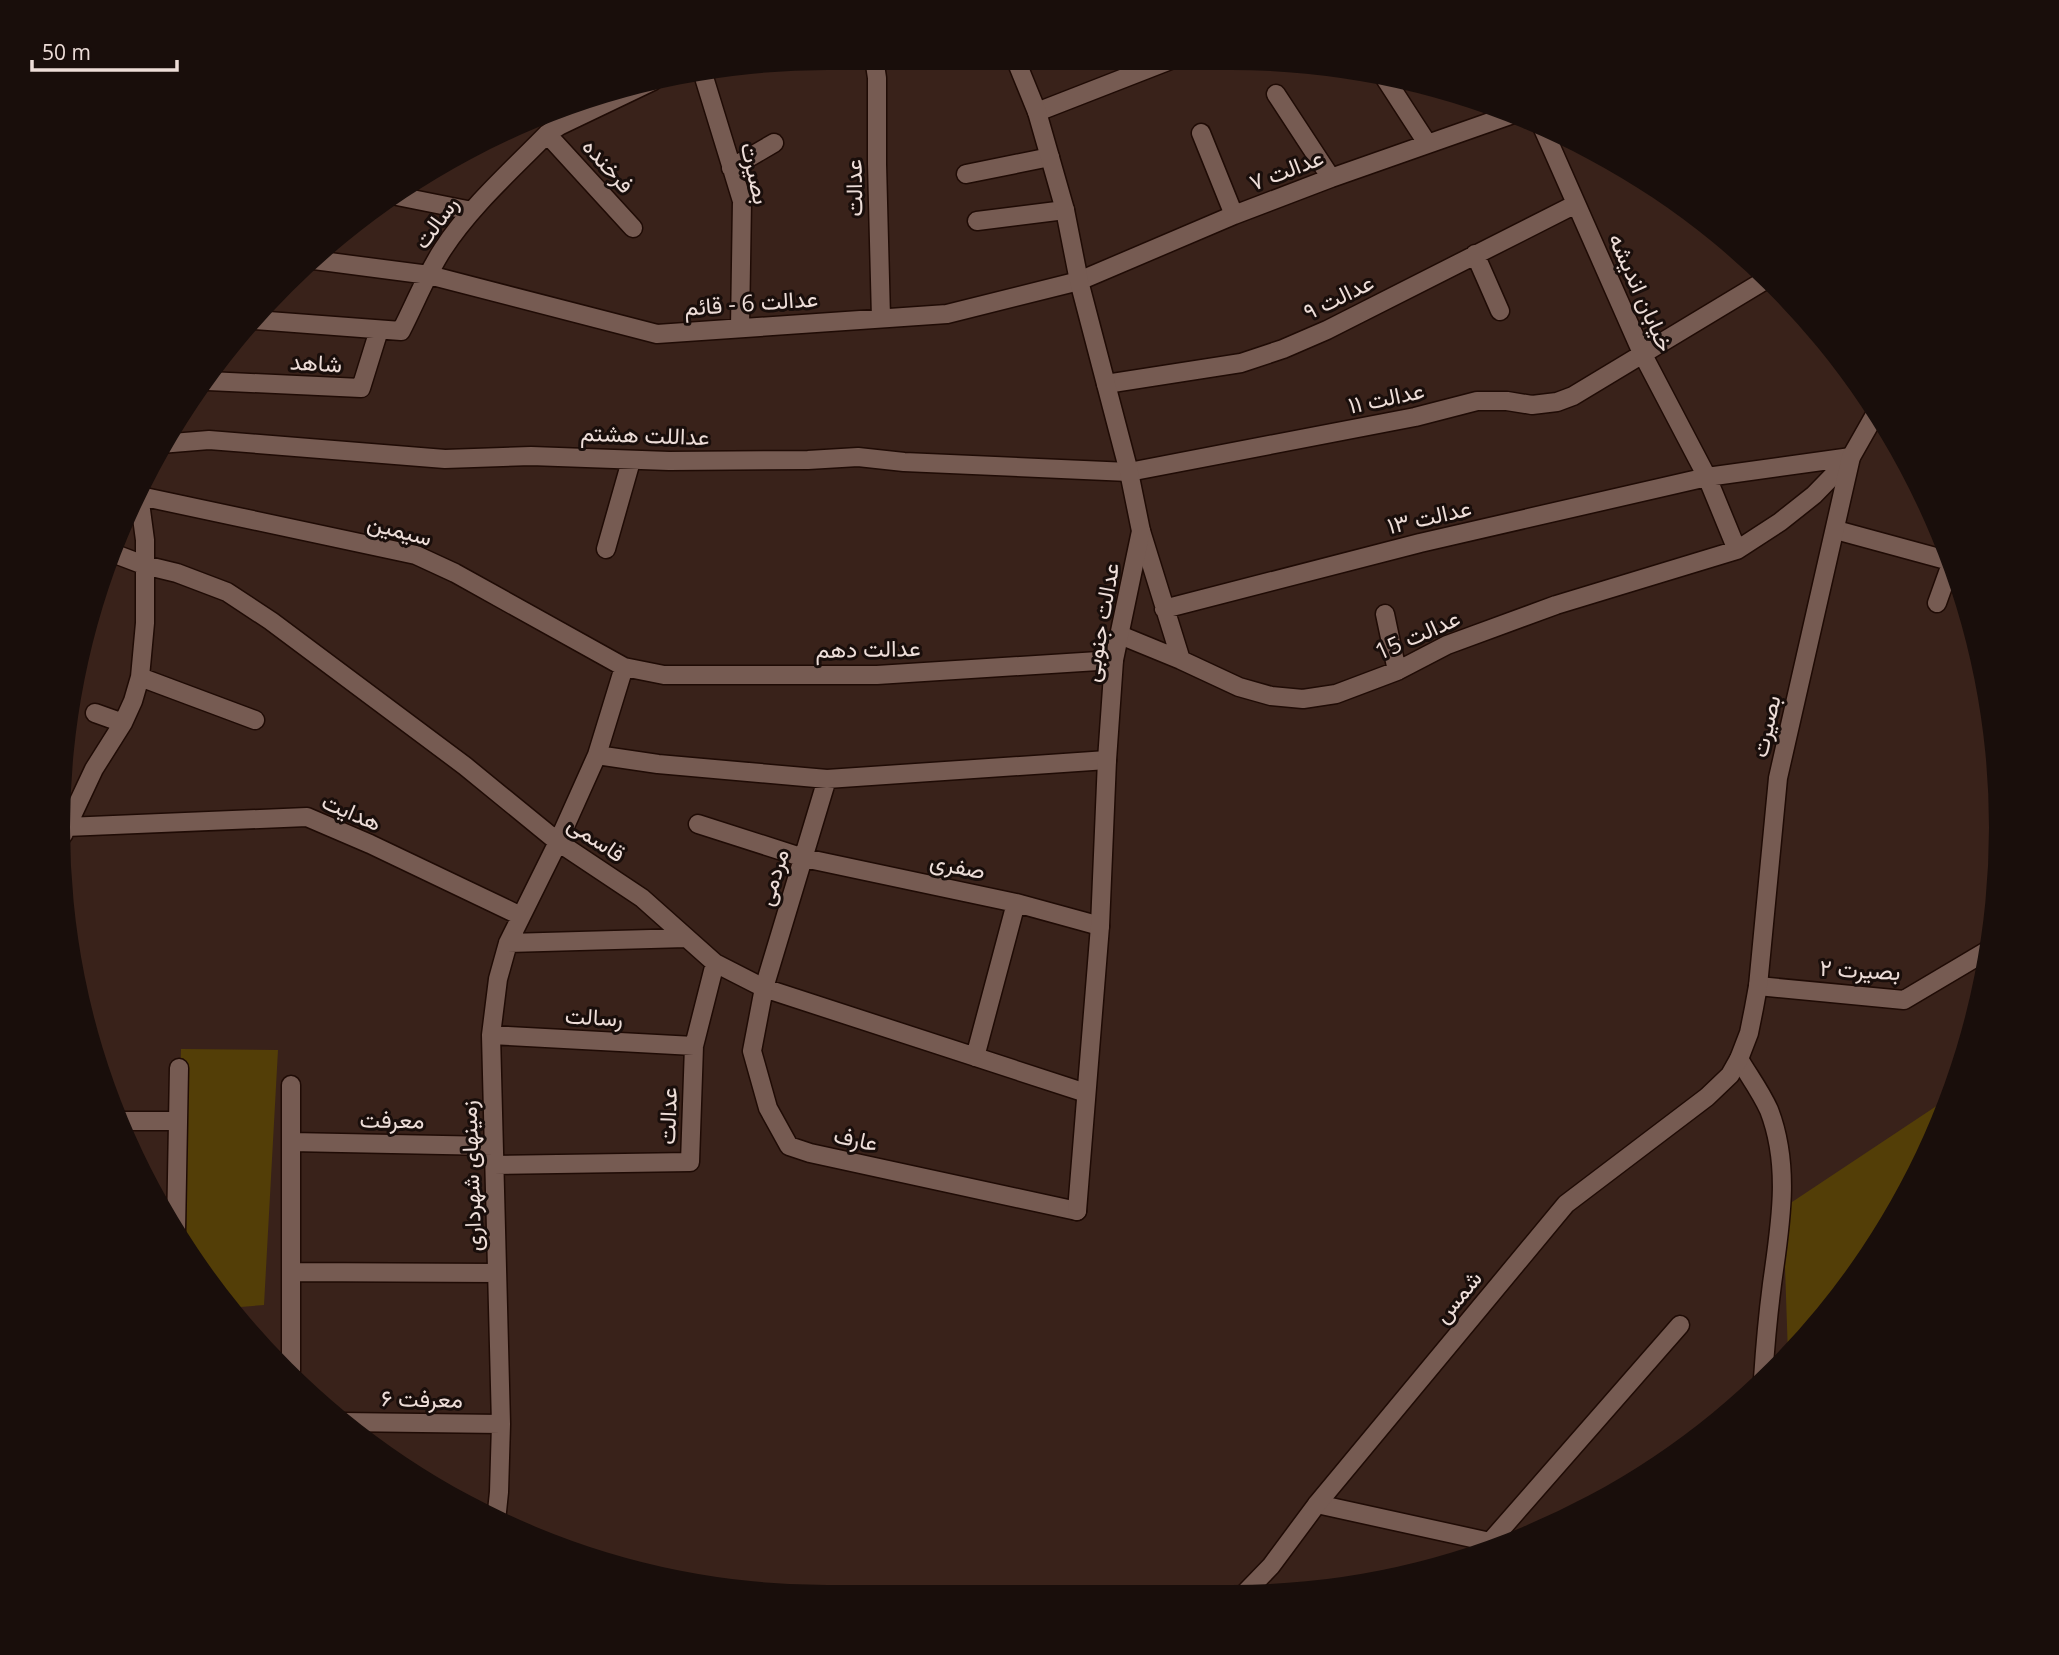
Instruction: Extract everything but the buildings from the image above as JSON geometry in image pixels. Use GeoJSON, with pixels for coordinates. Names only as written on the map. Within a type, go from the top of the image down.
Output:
{"type":"FeatureCollection","features":[{"type":"Feature","properties":{"kind":"street","name":"عدالت"},"geometry":{"type":"LineString","coordinates":[[876,70],[881,318]]}},
{"type":"Feature","properties":{"kind":"street","name":"عدالت جنوبی"},"geometry":{"type":"LineString","coordinates":[[1020,70],[1037,112],[1065,210],[1079,281],[1129,472],[1141,531],[1114,660],[1100,926],[1077,1211]]}},
{"type":"Feature","properties":{"kind":"street"},"geometry":{"type":"LineString","coordinates":[[1037,112],[1144,70]]}},
{"type":"Feature","properties":{"kind":"street","name":"بصیرت"},"geometry":{"type":"LineString","coordinates":[[705,80],[742,201],[740,327]]}},
{"type":"Feature","properties":{"kind":"street"},"geometry":{"type":"LineString","coordinates":[[1391,88],[1427,143]]}},
{"type":"Feature","properties":{"kind":"street"},"geometry":{"type":"LineString","coordinates":[[1276,94],[1331,178]]}},
{"type":"Feature","properties":{"kind":"street","name":"رسالت"},"geometry":{"type":"LineString","coordinates":[[379,330],[401,331],[445,246],[472,211],[549,127],[595,107]]}},
{"type":"Feature","properties":{"kind":"street","name":"عدالت ۷"},"geometry":{"type":"LineString","coordinates":[[1079,281],[1234,215],[1498,119]]}},
{"type":"Feature","properties":{"kind":"street","name":"فرخنده"},"geometry":{"type":"LineString","coordinates":[[549,127],[633,229]]}},
{"type":"Feature","properties":{"kind":"street"},"geometry":{"type":"LineString","coordinates":[[1201,133],[1234,215]]}},
{"type":"Feature","properties":{"kind":"street","name":"خیابان اندیشه"},"geometry":{"type":"LineString","coordinates":[[1548,140],[1642,353],[1707,477],[1737,550]]}},
{"type":"Feature","properties":{"kind":"street"},"geometry":{"type":"LineString","coordinates":[[732,167],[774,142]]}},
{"type":"Feature","properties":{"kind":"street"},"geometry":{"type":"LineString","coordinates":[[966,174],[1050,157]]}},
{"type":"Feature","properties":{"kind":"street"},"geometry":{"type":"LineString","coordinates":[[407,198],[472,211]]}},
{"type":"Feature","properties":{"kind":"street","name":"عدالت ۹"},"geometry":{"type":"LineString","coordinates":[[1106,384],[1241,363],[1283,349],[1327,330],[1576,204]]}},
{"type":"Feature","properties":{"kind":"street"},"geometry":{"type":"LineString","coordinates":[[977,221],[1065,210]]}},
{"type":"Feature","properties":{"kind":"street"},"geometry":{"type":"LineString","coordinates":[[1475,254],[1500,311]]}},
{"type":"Feature","properties":{"kind":"street","name":"عدالت 6 - قائم"},"geometry":{"type":"LineString","coordinates":[[324,261],[429,275],[657,334],[947,314],[1079,281]]}},
{"type":"Feature","properties":{"kind":"street","name":"عدالت ۱۱"},"geometry":{"type":"LineString","coordinates":[[1129,472],[1415,416],[1477,401],[1507,401],[1532,405],[1557,402],[1573,396],[1759,284]]}},
{"type":"Feature","properties":{"kind":"street"},"geometry":{"type":"LineString","coordinates":[[265,321],[379,330]]}},
{"type":"Feature","properties":{"kind":"street","name":"شاهد"},"geometry":{"type":"LineString","coordinates":[[216,381],[361,388],[379,330]]}},
{"type":"Feature","properties":{"kind":"street","name":"بصیرت"},"geometry":{"type":"LineString","coordinates":[[1739,1059],[1748,1033],[1758,986],[1778,778],[1852,457],[1871,422]]}},
{"type":"Feature","properties":{"kind":"street","name":"عداللت هشتم"},"geometry":{"type":"LineString","coordinates":[[175,443],[209,440],[445,458],[531,456],[631,461],[808,460],[858,457],[1129,472]]}},
{"type":"Feature","properties":{"kind":"street","name":"عدالت ۱۳"},"geometry":{"type":"LineString","coordinates":[[1164,609],[1420,543],[1707,477],[1852,457]]}},
{"type":"Feature","properties":{"kind":"street","name":"عدالت 15"},"geometry":{"type":"LineString","coordinates":[[1120,635],[1239,687],[1271,696],[1303,699],[1336,694],[1397,671],[1447,645],[1556,605],[1737,550],[1780,522],[1814,495],[1852,457]]}},
{"type":"Feature","properties":{"kind":"street"},"geometry":{"type":"LineString","coordinates":[[606,549],[631,461]]}},
{"type":"Feature","properties":{"kind":"street","name":"سیمین"},"geometry":{"type":"LineString","coordinates":[[146,496],[416,555],[455,573],[625,667]]}},
{"type":"Feature","properties":{"kind":"street"},"geometry":{"type":"LineString","coordinates":[[70,816],[94,769],[123,723],[140,677],[145,623],[145,540],[141,507]]}},
{"type":"Feature","properties":{"kind":"street"},"geometry":{"type":"LineString","coordinates":[[1836,530],[1939,559]]}},
{"type":"Feature","properties":{"kind":"street"},"geometry":{"type":"LineString","coordinates":[[1141,531],[1181,660]]}},
{"type":"Feature","properties":{"kind":"street","name":"قاسمی"},"geometry":{"type":"LineString","coordinates":[[121,556],[227,592],[271,621],[465,766],[558,842],[642,898],[715,963],[764,988],[1086,1093]]}},
{"type":"Feature","properties":{"kind":"street"},"geometry":{"type":"LineString","coordinates":[[1937,603],[1946,576]]}},
{"type":"Feature","properties":{"kind":"street"},"geometry":{"type":"LineString","coordinates":[[1384,614],[1397,671]]}},
{"type":"Feature","properties":{"kind":"street","name":"عدالت دهم"},"geometry":{"type":"LineString","coordinates":[[625,667],[664,675],[877,675],[1114,660]]}},
{"type":"Feature","properties":{"kind":"street","name":"زمینهای شهرداری"},"geometry":{"type":"LineString","coordinates":[[497,1509],[501,1424],[491,1035],[498,979],[508,943],[597,755],[625,667]]}},
{"type":"Feature","properties":{"kind":"street"},"geometry":{"type":"LineString","coordinates":[[140,677],[255,720]]}},
{"type":"Feature","properties":{"kind":"street"},"geometry":{"type":"LineString","coordinates":[[95,713],[123,723]]}},
{"type":"Feature","properties":{"kind":"street"},"geometry":{"type":"LineString","coordinates":[[597,755],[658,764],[827,779],[1107,760]]}},
{"type":"Feature","properties":{"kind":"street","name":"مردمی"},"geometry":{"type":"LineString","coordinates":[[764,988],[827,779]]}},
{"type":"Feature","properties":{"kind":"street","name":"هدایت"},"geometry":{"type":"LineString","coordinates":[[70,829],[307,817],[521,916]]}},
{"type":"Feature","properties":{"kind":"street","name":"صفری"},"geometry":{"type":"LineString","coordinates":[[698,824],[804,858],[1016,903],[1100,926]]}},
{"type":"Feature","properties":{"kind":"street"},"geometry":{"type":"LineString","coordinates":[[975,1057],[1016,903]]}},
{"type":"Feature","properties":{"kind":"street"},"geometry":{"type":"LineString","coordinates":[[508,943],[686,939]]}},
{"type":"Feature","properties":{"kind":"street","name":"بصیرت ۲"},"geometry":{"type":"LineString","coordinates":[[1758,986],[1903,1000],[1977,956]]}},
{"type":"Feature","properties":{"kind":"street","name":"عدالت"},"geometry":{"type":"LineString","coordinates":[[494,1165],[690,1162],[694,1046],[715,963]]}},
{"type":"Feature","properties":{"kind":"street","name":"عارف"},"geometry":{"type":"LineString","coordinates":[[764,988],[752,1051],[768,1108],[789,1146],[810,1153],[1077,1211]]}},
{"type":"Feature","properties":{"kind":"street","name":"رسالت"},"geometry":{"type":"LineString","coordinates":[[491,1035],[694,1046]]}},
{"type":"Feature","properties":{"kind":"street"},"geometry":{"type":"LineString","coordinates":[[1739,1059],[1768,1109],[1777,1138],[1782,1175],[1783,1201],[1764,1366]]}},
{"type":"Feature","properties":{"kind":"street","name":"شمس"},"geometry":{"type":"LineString","coordinates":[[1253,1584],[1566,1204],[1707,1097],[1730,1075],[1739,1059]]}},
{"type":"Feature","properties":{"kind":"street"},"geometry":{"type":"LineString","coordinates":[[176,1214],[180,1068]]}},
{"type":"Feature","properties":{"kind":"street"},"geometry":{"type":"LineString","coordinates":[[291,1085],[291,1362]]}},
{"type":"Feature","properties":{"kind":"street"},"geometry":{"type":"LineString","coordinates":[[130,1121],[178,1121]]}},
{"type":"Feature","properties":{"kind":"street","name":"معرفت"},"geometry":{"type":"LineString","coordinates":[[291,1142],[493,1146]]}},
{"type":"Feature","properties":{"kind":"street"},"geometry":{"type":"LineString","coordinates":[[291,1272],[497,1273]]}},
{"type":"Feature","properties":{"kind":"street"},"geometry":{"type":"LineString","coordinates":[[1494,1538],[1680,1325]]}},
{"type":"Feature","properties":{"kind":"street","name":"معرفت ۶"},"geometry":{"type":"LineString","coordinates":[[359,1422],[501,1424]]}},
{"type":"Feature","properties":{"kind":"street"},"geometry":{"type":"LineString","coordinates":[[1317,1504],[1485,1541]]}},
{"type":"Feature","properties":{"kind":"shaded area"},"geometry":{"type":"Polygon","coordinates":[[[181,1049],[278,1050],[264,1305],[242,1307],[176,1214],[181,1049]]]}},
{"type":"Feature","properties":{"kind":"shaded area"},"geometry":{"type":"Polygon","coordinates":[[[1935,1107],[1911,1163],[1888,1206],[1832,1289],[1788,1341],[1783,1208],[1935,1107]]]}}]}
